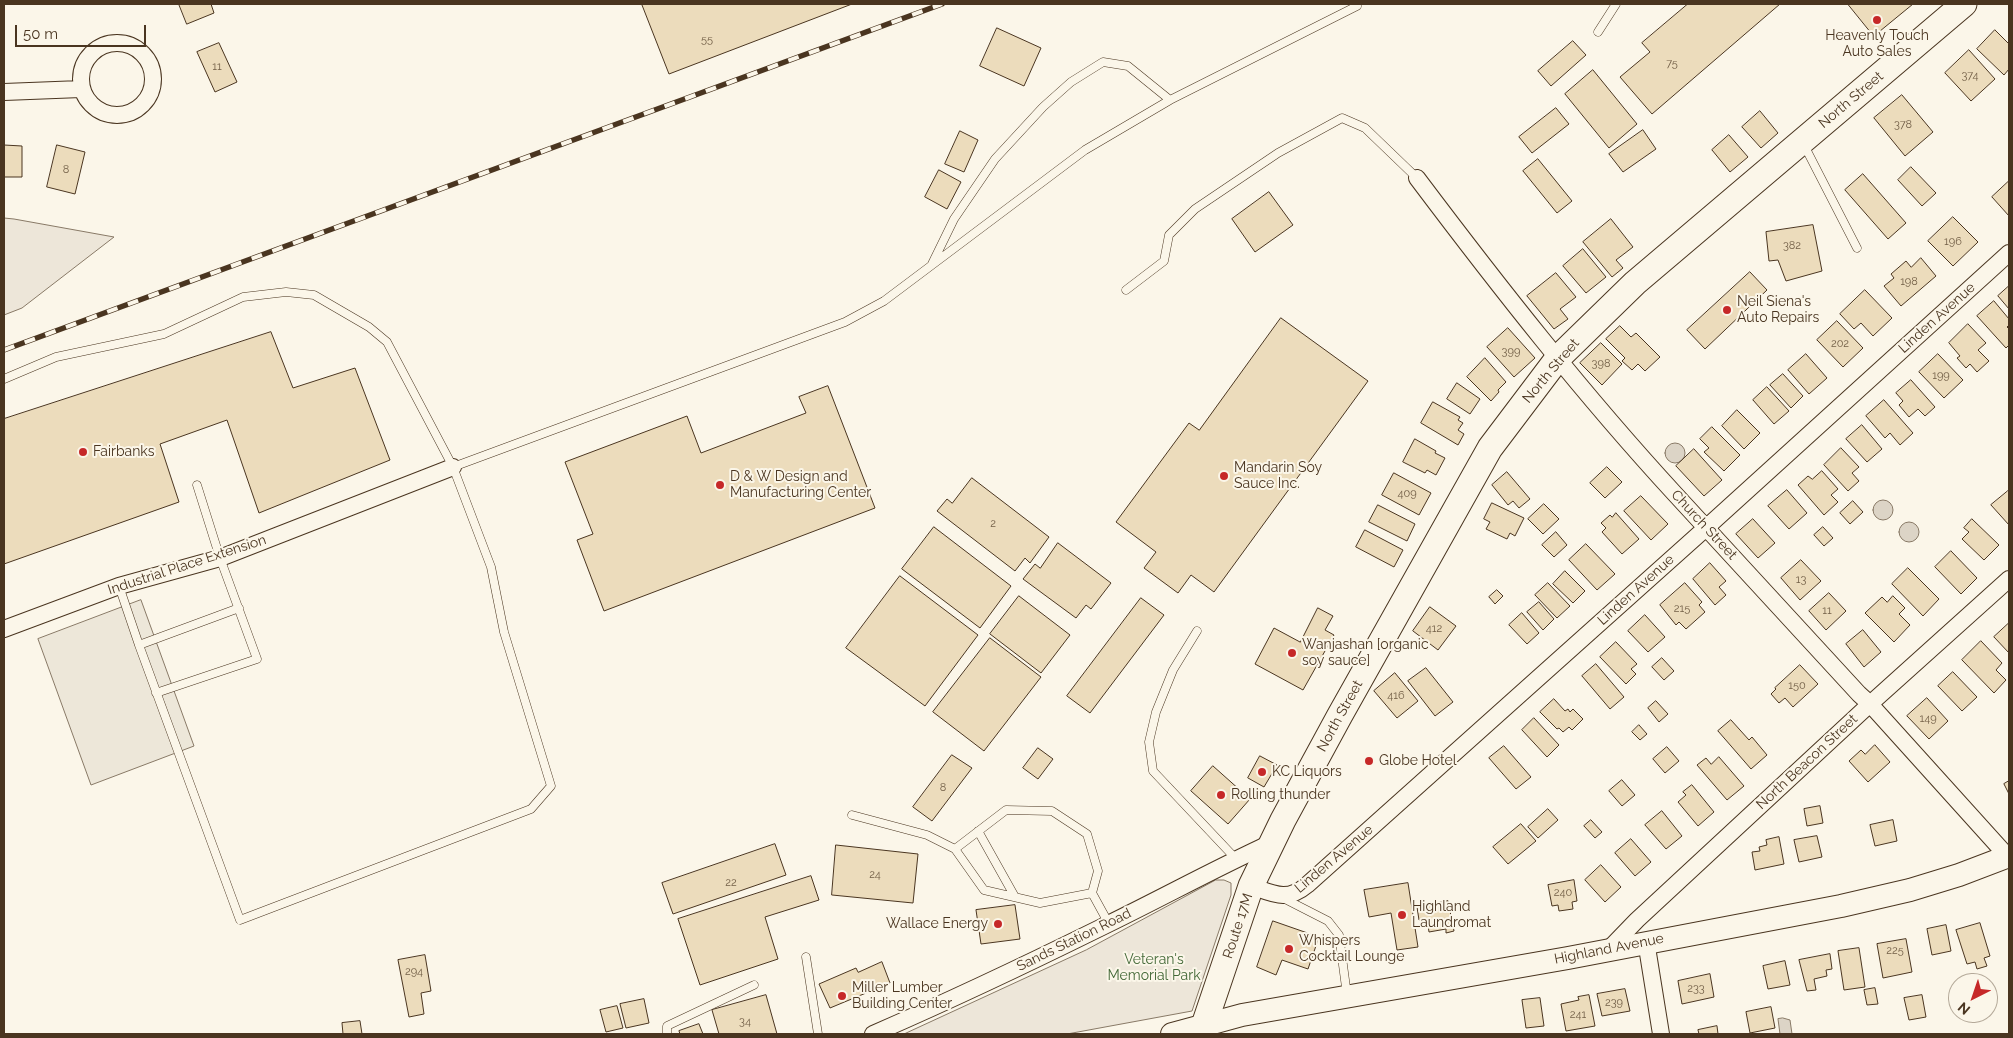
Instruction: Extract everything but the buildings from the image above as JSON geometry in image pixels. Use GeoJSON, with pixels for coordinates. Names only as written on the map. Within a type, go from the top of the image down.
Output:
{"type":"FeatureCollection","features":[{"type":"Feature","properties":{"kind":"main road","name":"North Street"},"geometry":{"type":"LineString","coordinates":[[1278,831],[1340,715],[1490,448],[1558,358],[1635,283],[1964,4]]}},
{"type":"Feature","properties":{"kind":"main road","name":"Route 17M"},"geometry":{"type":"LineString","coordinates":[[1203,1029],[1251,886],[1278,831]]}},
{"type":"Feature","properties":{"kind":"street"},"geometry":{"type":"LineString","coordinates":[[113,43],[125,44],[137,49],[146,58],[152,69],[151,92],[141,106],[127,115],[115,116],[104,114],[86,100],[82,89],[80,76],[83,64],[96,50],[113,43]]}},
{"type":"Feature","properties":{"kind":"street"},"geometry":{"type":"LineString","coordinates":[[4,92],[82,89]]}},
{"type":"Feature","properties":{"kind":"street","name":"Church Street"},"geometry":{"type":"LineString","coordinates":[[1417,178],[1481,263],[1558,358],[1675,494],[2009,856]]}},
{"type":"Feature","properties":{"kind":"street","name":"Linden Avenue"},"geometry":{"type":"LineString","coordinates":[[1251,886],[1279,896],[1297,893],[1337,860],[2009,252]]}},
{"type":"Feature","properties":{"kind":"street","name":"Industrial Place Extension"},"geometry":{"type":"LineString","coordinates":[[4,629],[119,586],[220,558],[453,467]]}},
{"type":"Feature","properties":{"kind":"street","name":"North Beacon Street"},"geometry":{"type":"LineString","coordinates":[[1609,949],[1637,920],[1870,704],[2009,579]]}},
{"type":"Feature","properties":{"kind":"street","name":"Sands Station Road"},"geometry":{"type":"LineString","coordinates":[[873,1034],[959,997],[1109,924],[1236,859],[1278,831]]}},
{"type":"Feature","properties":{"kind":"street","name":"Highland Avenue"},"geometry":{"type":"LineString","coordinates":[[1172,1034],[1203,1029],[1242,1015],[1841,906],[1910,890],[1959,875],[2009,856]]}},
{"type":"Feature","properties":{"kind":"street"},"geometry":{"type":"LineString","coordinates":[[1646,942],[1661,1034]]}},
{"type":"Feature","properties":{"kind":"lane"},"geometry":{"type":"LineString","coordinates":[[1598,32],[1616,4]]}},
{"type":"Feature","properties":{"kind":"lane"},"geometry":{"type":"LineString","coordinates":[[453,467],[845,322],[884,301],[1084,150],[1170,100],[1357,6]]}},
{"type":"Feature","properties":{"kind":"lane"},"geometry":{"type":"LineString","coordinates":[[931,265],[954,218],[995,160],[1043,107],[1071,82],[1103,62],[1128,66],[1170,100]]}},
{"type":"Feature","properties":{"kind":"lane"},"geometry":{"type":"LineString","coordinates":[[1126,290],[1164,261],[1168,235],[1195,209],[1278,154],[1342,118],[1365,128],[1417,178]]}},
{"type":"Feature","properties":{"kind":"lane"},"geometry":{"type":"LineString","coordinates":[[1802,141],[1857,248]]}},
{"type":"Feature","properties":{"kind":"lane"},"geometry":{"type":"LineString","coordinates":[[4,379],[56,357],[164,334],[243,297],[286,292],[314,294],[369,326],[387,342],[453,467],[491,566],[504,632],[551,786],[531,809],[240,920],[156,693],[119,586]]}},
{"type":"Feature","properties":{"kind":"lane"},"geometry":{"type":"LineString","coordinates":[[156,693],[257,659],[220,558],[197,485]]}},
{"type":"Feature","properties":{"kind":"lane"},"geometry":{"type":"LineString","coordinates":[[139,645],[239,608]]}},
{"type":"Feature","properties":{"kind":"lane"},"geometry":{"type":"LineString","coordinates":[[1197,631],[1173,670],[1156,712],[1149,742],[1153,771],[1236,859]]}},
{"type":"Feature","properties":{"kind":"lane"},"geometry":{"type":"LineString","coordinates":[[955,849],[1006,810],[1052,811],[1087,834],[1098,871],[1092,893],[1109,924]]}},
{"type":"Feature","properties":{"kind":"lane"},"geometry":{"type":"LineString","coordinates":[[852,816],[927,835],[955,849],[984,890],[1040,903],[1092,893]]}},
{"type":"Feature","properties":{"kind":"lane"},"geometry":{"type":"LineString","coordinates":[[978,831],[1014,897]]}},
{"type":"Feature","properties":{"kind":"lane"},"geometry":{"type":"LineString","coordinates":[[1279,896],[1328,921],[1339,935],[1348,997]]}},
{"type":"Feature","properties":{"kind":"lane"},"geometry":{"type":"LineString","coordinates":[[806,957],[818,1034]]}},
{"type":"Feature","properties":{"kind":"lane"},"geometry":{"type":"LineString","coordinates":[[667,1034],[667,1026],[754,985]]}},
{"type":"Feature","properties":{"kind":"green space"},"geometry":{"type":"Polygon","coordinates":[[[4,218],[114,237],[22,308],[4,315],[4,218]]]}},
{"type":"Feature","properties":{"kind":"green space","name":"Veteran's Memorial Park"},"geometry":{"type":"Polygon","coordinates":[[[1216,880],[1224,880],[1231,883],[1231,895],[1192,1011],[1067,1034],[904,1034],[1086,950],[1216,880]]]}},
{"type":"Feature","properties":{"kind":"shaded area"},"geometry":{"type":"Polygon","coordinates":[[[1671,443],[1679,443],[1685,449],[1685,457],[1679,463],[1671,463],[1665,457],[1665,449],[1671,443]]]}},
{"type":"Feature","properties":{"kind":"shaded area"},"geometry":{"type":"Polygon","coordinates":[[[1879,500],[1887,500],[1893,506],[1893,514],[1887,520],[1879,520],[1873,514],[1873,506],[1879,500]]]}},
{"type":"Feature","properties":{"kind":"shaded area"},"geometry":{"type":"Polygon","coordinates":[[[1905,522],[1913,522],[1919,528],[1919,536],[1913,542],[1905,542],[1899,536],[1899,528],[1905,522]]]}},
{"type":"Feature","properties":{"kind":"shaded area"},"geometry":{"type":"Polygon","coordinates":[[[141,600],[194,746],[91,785],[38,639],[141,600]]]}},
{"type":"Feature","properties":{"kind":"shaded area"},"geometry":{"type":"Polygon","coordinates":[[[1778,1019],[1790,1020],[1792,1034],[1780,1034],[1778,1019]]]}},
{"type":"Feature","properties":{"kind":"railway"},"geometry":{"type":"LineString","coordinates":[[4,350],[942,4]]}},
{"type":"Feature","properties":{"kind":"place","name":"Heavenly Touch Auto Sales"},"geometry":{"type":"Point","coordinates":[1877,20]}},
{"type":"Feature","properties":{"kind":"place","name":"Neil Siena's Auto Repairs"},"geometry":{"type":"Point","coordinates":[1727,310]}},
{"type":"Feature","properties":{"kind":"place","name":"Fairbanks"},"geometry":{"type":"Point","coordinates":[83,452]}},
{"type":"Feature","properties":{"kind":"place","name":"Mandarin Soy Sauce Inc."},"geometry":{"type":"Point","coordinates":[1224,476]}},
{"type":"Feature","properties":{"kind":"place","name":"D & W Design and Manufacturing Center"},"geometry":{"type":"Point","coordinates":[720,485]}},
{"type":"Feature","properties":{"kind":"place","name":"Wanjashan [organic soy sauce]"},"geometry":{"type":"Point","coordinates":[1292,653]}},
{"type":"Feature","properties":{"kind":"place","name":"Globe Hotel"},"geometry":{"type":"Point","coordinates":[1369,761]}},
{"type":"Feature","properties":{"kind":"place","name":"KC Liquors"},"geometry":{"type":"Point","coordinates":[1262,772]}},
{"type":"Feature","properties":{"kind":"place","name":"Rolling thunder"},"geometry":{"type":"Point","coordinates":[1221,795]}},
{"type":"Feature","properties":{"kind":"place","name":"Highland Laundromat"},"geometry":{"type":"Point","coordinates":[1402,915]}},
{"type":"Feature","properties":{"kind":"place","name":"Wallace Energy"},"geometry":{"type":"Point","coordinates":[998,924]}},
{"type":"Feature","properties":{"kind":"place","name":"Whispers Cocktail Lounge"},"geometry":{"type":"Point","coordinates":[1289,949]}},
{"type":"Feature","properties":{"kind":"place","name":"Miller Lumber Building Center"},"geometry":{"type":"Point","coordinates":[842,996]}}]}
